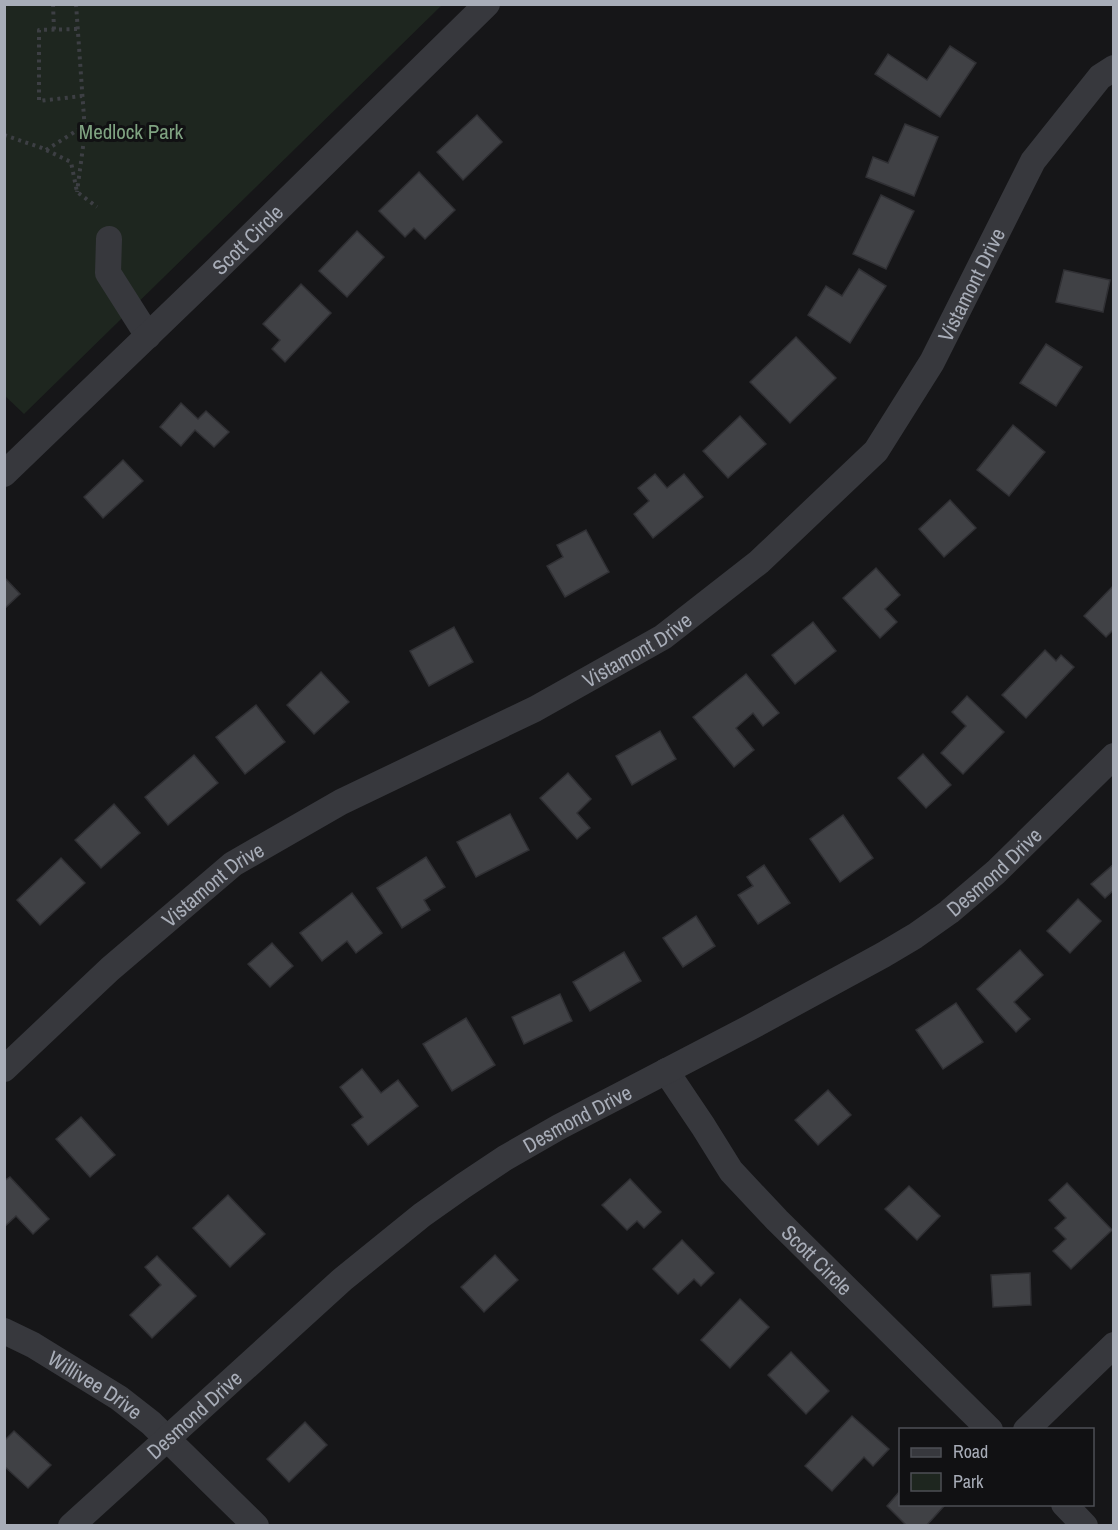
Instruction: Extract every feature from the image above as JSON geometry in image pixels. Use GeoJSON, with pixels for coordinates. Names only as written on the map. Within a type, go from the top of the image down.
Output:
{"type":"FeatureCollection","features":[{"type":"Feature","properties":{"kind":"street","name":"Scott Circle"},"geometry":{"type":"LineString","coordinates":[[4,474],[486,4]]}},
{"type":"Feature","properties":{"kind":"street","name":"Vistamont Drive"},"geometry":{"type":"LineString","coordinates":[[4,1069],[110,969],[233,864],[341,802],[535,709],[663,637],[759,562],[876,451],[932,362],[1034,161],[1100,77],[1113,68]]}},
{"type":"Feature","properties":{"kind":"street"},"geometry":{"type":"LineString","coordinates":[[109,239],[108,273],[147,336]]}},
{"type":"Feature","properties":{"kind":"street","name":"Desmond Drive"},"geometry":{"type":"LineString","coordinates":[[70,1526],[343,1279],[422,1215],[505,1158],[559,1127],[883,956],[915,936],[949,912],[996,872],[1113,756]]}},
{"type":"Feature","properties":{"kind":"street","name":"Scott Circle"},"geometry":{"type":"LineString","coordinates":[[666,1071],[731,1171],[747,1189],[988,1428]]}},
{"type":"Feature","properties":{"kind":"street","name":"Willivee Drive"},"geometry":{"type":"LineString","coordinates":[[4,1331],[33,1345],[119,1398],[152,1423],[256,1526]]}},
{"type":"Feature","properties":{"kind":"street"},"geometry":{"type":"LineString","coordinates":[[1028,1428],[1113,1345]]}},
{"type":"Feature","properties":{"kind":"street"},"geometry":{"type":"LineString","coordinates":[[1066,1506],[1085,1526]]}},
{"type":"Feature","properties":{"kind":"path"},"geometry":{"type":"LineString","coordinates":[[53,4],[54,30]]}},
{"type":"Feature","properties":{"kind":"path"},"geometry":{"type":"LineString","coordinates":[[76,4],[84,126],[77,192]]}},
{"type":"Feature","properties":{"kind":"path"},"geometry":{"type":"LineString","coordinates":[[77,29],[39,30],[39,102],[82,96]]}},
{"type":"Feature","properties":{"kind":"path"},"geometry":{"type":"LineString","coordinates":[[46,150],[84,126]]}},
{"type":"Feature","properties":{"kind":"path"},"geometry":{"type":"LineString","coordinates":[[4,135],[71,162],[77,192],[97,207]]}},
{"type":"Feature","properties":{"kind":"green space","name":"Medlock Park"},"geometry":{"type":"Polygon","coordinates":[[[4,5],[442,5],[24,414],[4,395],[4,5]]]}},
{"type":"Feature","properties":{"kind":"building"},"geometry":{"type":"Polygon","coordinates":[[[950,46],[976,63],[940,117],[875,74],[888,54],[927,80],[950,46]]]}},
{"type":"Feature","properties":{"kind":"building"},"geometry":{"type":"Polygon","coordinates":[[[477,115],[502,142],[463,180],[437,152],[477,115]]]}},
{"type":"Feature","properties":{"kind":"building"},"geometry":{"type":"Polygon","coordinates":[[[905,124],[938,137],[914,196],[866,177],[873,157],[888,163],[905,124]]]}},
{"type":"Feature","properties":{"kind":"building"},"geometry":{"type":"Polygon","coordinates":[[[419,172],[455,210],[425,239],[414,228],[405,237],[379,211],[419,172]]]}},
{"type":"Feature","properties":{"kind":"building"},"geometry":{"type":"Polygon","coordinates":[[[881,195],[914,211],[886,269],[853,254],[881,195]]]}},
{"type":"Feature","properties":{"kind":"building"},"geometry":{"type":"Polygon","coordinates":[[[357,231],[384,257],[347,297],[319,271],[357,231]]]}},
{"type":"Feature","properties":{"kind":"building"},"geometry":{"type":"Polygon","coordinates":[[[859,269],[886,286],[850,343],[808,315],[826,286],[842,296],[859,269]]]}},
{"type":"Feature","properties":{"kind":"building"},"geometry":{"type":"Polygon","coordinates":[[[1064,270],[1110,280],[1103,312],[1056,302],[1064,270]]]}},
{"type":"Feature","properties":{"kind":"building"},"geometry":{"type":"Polygon","coordinates":[[[301,284],[331,313],[285,362],[272,349],[280,340],[263,324],[301,284]]]}},
{"type":"Feature","properties":{"kind":"building"},"geometry":{"type":"Polygon","coordinates":[[[796,337],[836,378],[790,423],[750,382],[796,337]]]}},
{"type":"Feature","properties":{"kind":"building"},"geometry":{"type":"Polygon","coordinates":[[[1046,344],[1082,367],[1056,406],[1020,383],[1046,344]]]}},
{"type":"Feature","properties":{"kind":"building"},"geometry":{"type":"Polygon","coordinates":[[[181,403],[198,419],[206,411],[229,432],[214,447],[195,430],[181,446],[160,427],[181,403]]]}},
{"type":"Feature","properties":{"kind":"building"},"geometry":{"type":"Polygon","coordinates":[[[740,416],[766,444],[728,478],[703,451],[740,416]]]}},
{"type":"Feature","properties":{"kind":"building"},"geometry":{"type":"Polygon","coordinates":[[[1013,425],[1045,452],[1009,496],[977,470],[1013,425]]]}},
{"type":"Feature","properties":{"kind":"building"},"geometry":{"type":"Polygon","coordinates":[[[123,460],[143,481],[103,518],[84,497],[123,460]]]}},
{"type":"Feature","properties":{"kind":"building"},"geometry":{"type":"Polygon","coordinates":[[[655,474],[667,488],[684,474],[703,497],[653,538],[634,514],[649,501],[638,488],[655,474]]]}},
{"type":"Feature","properties":{"kind":"building"},"geometry":{"type":"Polygon","coordinates":[[[950,500],[976,528],[944,557],[919,529],[950,500]]]}},
{"type":"Feature","properties":{"kind":"building"},"geometry":{"type":"Polygon","coordinates":[[[586,530],[609,572],[565,597],[547,566],[563,557],[557,545],[586,530]]]}},
{"type":"Feature","properties":{"kind":"building"},"geometry":{"type":"Polygon","coordinates":[[[876,568],[900,595],[885,609],[897,622],[880,638],[843,598],[876,568]]]}},
{"type":"Feature","properties":{"kind":"building"},"geometry":{"type":"Polygon","coordinates":[[[4,577],[20,594],[4,609],[4,577]]]}},
{"type":"Feature","properties":{"kind":"building"},"geometry":{"type":"Polygon","coordinates":[[[1114,585],[1114,629],[1106,637],[1084,616],[1114,585]]]}},
{"type":"Feature","properties":{"kind":"building"},"geometry":{"type":"Polygon","coordinates":[[[813,622],[836,651],[795,684],[772,655],[813,622]]]}},
{"type":"Feature","properties":{"kind":"building"},"geometry":{"type":"Polygon","coordinates":[[[454,627],[473,662],[429,686],[410,651],[454,627]]]}},
{"type":"Feature","properties":{"kind":"building"},"geometry":{"type":"Polygon","coordinates":[[[1045,650],[1056,661],[1061,655],[1074,667],[1026,718],[1002,695],[1045,650]]]}},
{"type":"Feature","properties":{"kind":"building"},"geometry":{"type":"Polygon","coordinates":[[[321,672],[349,702],[314,734],[287,705],[321,672]]]}},
{"type":"Feature","properties":{"kind":"building"},"geometry":{"type":"Polygon","coordinates":[[[746,674],[779,713],[763,726],[753,713],[736,728],[754,750],[734,767],[693,717],[746,674]]]}},
{"type":"Feature","properties":{"kind":"building"},"geometry":{"type":"Polygon","coordinates":[[[967,696],[1004,732],[963,774],[941,753],[966,726],[952,712],[967,696]]]}},
{"type":"Feature","properties":{"kind":"building"},"geometry":{"type":"Polygon","coordinates":[[[256,705],[285,742],[245,774],[216,737],[256,705]]]}},
{"type":"Feature","properties":{"kind":"building"},"geometry":{"type":"Polygon","coordinates":[[[660,731],[676,759],[632,785],[616,756],[660,731]]]}},
{"type":"Feature","properties":{"kind":"building"},"geometry":{"type":"Polygon","coordinates":[[[923,754],[951,785],[926,808],[898,778],[923,754]]]}},
{"type":"Feature","properties":{"kind":"building"},"geometry":{"type":"Polygon","coordinates":[[[194,755],[218,783],[168,825],[145,797],[194,755]]]}},
{"type":"Feature","properties":{"kind":"building"},"geometry":{"type":"Polygon","coordinates":[[[568,773],[591,799],[577,813],[590,828],[577,839],[540,798],[568,773]]]}},
{"type":"Feature","properties":{"kind":"building"},"geometry":{"type":"Polygon","coordinates":[[[114,804],[140,833],[101,868],[75,840],[114,804]]]}},
{"type":"Feature","properties":{"kind":"building"},"geometry":{"type":"Polygon","coordinates":[[[510,814],[529,850],[476,877],[457,842],[510,814]]]}},
{"type":"Feature","properties":{"kind":"building"},"geometry":{"type":"Polygon","coordinates":[[[843,815],[873,858],[840,882],[810,839],[843,815]]]}},
{"type":"Feature","properties":{"kind":"building"},"geometry":{"type":"Polygon","coordinates":[[[426,857],[445,887],[424,900],[430,910],[402,928],[377,888],[426,857]]]}},
{"type":"Feature","properties":{"kind":"building"},"geometry":{"type":"Polygon","coordinates":[[[61,858],[85,883],[40,925],[17,900],[61,858]]]}},
{"type":"Feature","properties":{"kind":"building"},"geometry":{"type":"Polygon","coordinates":[[[1114,864],[1114,890],[1105,898],[1091,884],[1114,864]]]}},
{"type":"Feature","properties":{"kind":"building"},"geometry":{"type":"Polygon","coordinates":[[[764,865],[790,903],[758,924],[738,895],[753,886],[747,877],[764,865]]]}},
{"type":"Feature","properties":{"kind":"building"},"geometry":{"type":"Polygon","coordinates":[[[352,893],[382,933],[356,953],[347,941],[322,961],[300,933],[352,893]]]}},
{"type":"Feature","properties":{"kind":"building"},"geometry":{"type":"Polygon","coordinates":[[[1078,899],[1101,921],[1070,953],[1047,931],[1078,899]]]}},
{"type":"Feature","properties":{"kind":"building"},"geometry":{"type":"Polygon","coordinates":[[[696,916],[715,946],[683,967],[663,938],[696,916]]]}},
{"type":"Feature","properties":{"kind":"building"},"geometry":{"type":"Polygon","coordinates":[[[272,943],[293,966],[270,987],[248,964],[272,943]]]}},
{"type":"Feature","properties":{"kind":"building"},"geometry":{"type":"Polygon","coordinates":[[[1020,950],[1043,975],[1014,1002],[1030,1019],[1016,1032],[977,989],[1020,950]]]}},
{"type":"Feature","properties":{"kind":"building"},"geometry":{"type":"Polygon","coordinates":[[[624,952],[641,981],[590,1011],[573,982],[624,952]]]}},
{"type":"Feature","properties":{"kind":"building"},"geometry":{"type":"Polygon","coordinates":[[[560,994],[572,1021],[524,1044],[512,1017],[560,994]]]}},
{"type":"Feature","properties":{"kind":"building"},"geometry":{"type":"Polygon","coordinates":[[[956,1003],[983,1042],[943,1069],[916,1030],[956,1003]]]}},
{"type":"Feature","properties":{"kind":"building"},"geometry":{"type":"Polygon","coordinates":[[[466,1018],[495,1065],[452,1091],[423,1044],[466,1018]]]}},
{"type":"Feature","properties":{"kind":"building"},"geometry":{"type":"Polygon","coordinates":[[[362,1069],[381,1093],[398,1080],[418,1106],[368,1145],[352,1125],[363,1117],[340,1087],[362,1069]]]}},
{"type":"Feature","properties":{"kind":"building"},"geometry":{"type":"Polygon","coordinates":[[[828,1090],[851,1115],[818,1145],[795,1120],[828,1090]]]}},
{"type":"Feature","properties":{"kind":"building"},"geometry":{"type":"Polygon","coordinates":[[[81,1117],[115,1155],[90,1177],[56,1139],[81,1117]]]}},
{"type":"Feature","properties":{"kind":"building"},"geometry":{"type":"Polygon","coordinates":[[[10,1177],[49,1219],[33,1234],[16,1216],[4,1227],[4,1181],[10,1177]]]}},
{"type":"Feature","properties":{"kind":"building"},"geometry":{"type":"Polygon","coordinates":[[[630,1179],[661,1212],[644,1228],[637,1221],[627,1230],[602,1205],[630,1179]]]}},
{"type":"Feature","properties":{"kind":"building"},"geometry":{"type":"Polygon","coordinates":[[[1067,1183],[1112,1230],[1071,1269],[1053,1251],[1066,1239],[1055,1228],[1066,1218],[1049,1200],[1067,1183]]]}},
{"type":"Feature","properties":{"kind":"building"},"geometry":{"type":"Polygon","coordinates":[[[909,1186],[940,1216],[917,1240],[885,1209],[909,1186]]]}},
{"type":"Feature","properties":{"kind":"building"},"geometry":{"type":"Polygon","coordinates":[[[228,1195],[265,1234],[230,1267],[193,1228],[228,1195]]]}},
{"type":"Feature","properties":{"kind":"building"},"geometry":{"type":"Polygon","coordinates":[[[682,1240],[714,1273],[701,1286],[694,1279],[678,1294],[653,1269],[682,1240]]]}},
{"type":"Feature","properties":{"kind":"building"},"geometry":{"type":"Polygon","coordinates":[[[495,1255],[518,1280],[484,1312],[461,1287],[495,1255]]]}},
{"type":"Feature","properties":{"kind":"building"},"geometry":{"type":"Polygon","coordinates":[[[157,1256],[196,1296],[152,1338],[130,1315],[161,1285],[145,1267],[157,1256]]]}},
{"type":"Feature","properties":{"kind":"building"},"geometry":{"type":"Polygon","coordinates":[[[1030,1273],[1031,1305],[993,1307],[991,1275],[1030,1273]]]}},
{"type":"Feature","properties":{"kind":"building"},"geometry":{"type":"Polygon","coordinates":[[[740,1299],[769,1327],[730,1368],[701,1340],[740,1299]]]}},
{"type":"Feature","properties":{"kind":"building"},"geometry":{"type":"Polygon","coordinates":[[[791,1352],[829,1391],[806,1414],[768,1375],[791,1352]]]}},
{"type":"Feature","properties":{"kind":"building"},"geometry":{"type":"Polygon","coordinates":[[[852,1416],[889,1449],[873,1466],[864,1457],[832,1491],[805,1466],[852,1416]]]}},
{"type":"Feature","properties":{"kind":"building"},"geometry":{"type":"Polygon","coordinates":[[[305,1422],[327,1445],[289,1482],[267,1459],[305,1422]]]}},
{"type":"Feature","properties":{"kind":"building"},"geometry":{"type":"Polygon","coordinates":[[[14,1431],[51,1465],[28,1488],[4,1466],[4,1441],[14,1431]]]}},
{"type":"Feature","properties":{"kind":"building"},"geometry":{"type":"Polygon","coordinates":[[[899,1492],[899,1506],[944,1506],[926,1526],[907,1526],[887,1506],[899,1492]]]}}]}
